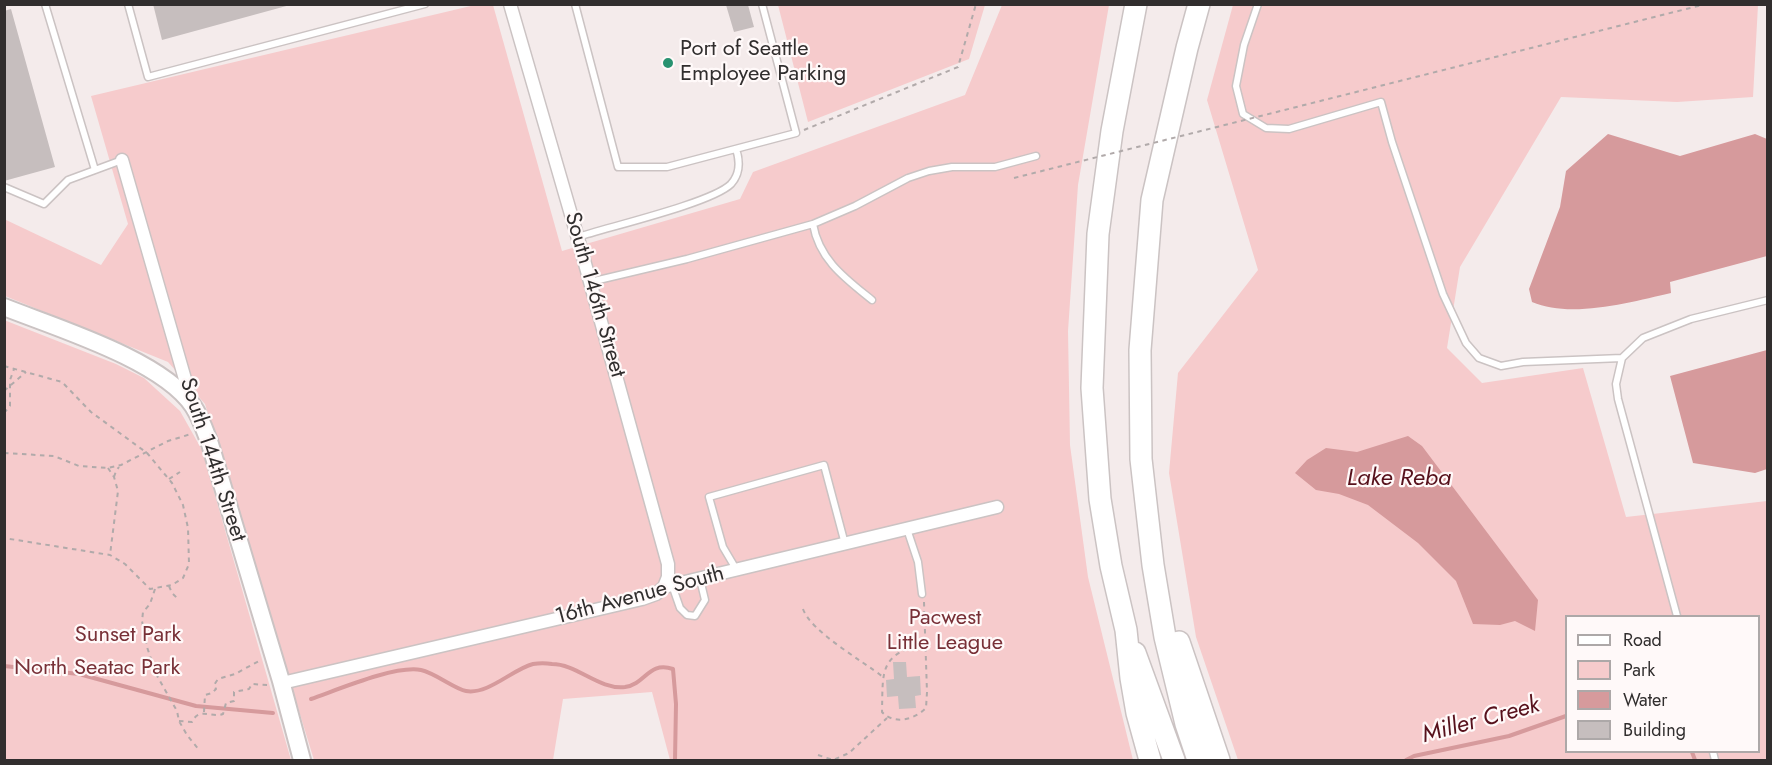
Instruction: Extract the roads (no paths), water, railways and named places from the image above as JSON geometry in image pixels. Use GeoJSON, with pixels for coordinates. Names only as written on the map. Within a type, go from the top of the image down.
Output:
{"type":"FeatureCollection","features":[{"type":"Feature","properties":{"kind":"highway"},"geometry":{"type":"LineString","coordinates":[[1136,4],[1112,130],[1098,234],[1092,366],[1100,499],[1111,566],[1126,630],[1137,713],[1150,760]]}},
{"type":"Feature","properties":{"kind":"highway"},"geometry":{"type":"LineString","coordinates":[[1198,760],[1186,724],[1165,637],[1153,565],[1141,459],[1140,350],[1143,287],[1152,200],[1199,4]]}},
{"type":"Feature","properties":{"kind":"highway"},"geometry":{"type":"LineString","coordinates":[[1153,565],[1219,760]]}},
{"type":"Feature","properties":{"kind":"highway"},"geometry":{"type":"LineString","coordinates":[[1126,630],[1174,760]]}},
{"type":"Feature","properties":{"kind":"street","name":"South 146th Street"},"geometry":{"type":"LineString","coordinates":[[510,4],[578,237],[668,564],[668,586]]}},
{"type":"Feature","properties":{"kind":"street","name":"South 144th Street"},"geometry":{"type":"LineString","coordinates":[[122,160],[192,404],[205,430],[274,656],[302,760]]}},
{"type":"Feature","properties":{"kind":"street"},"geometry":{"type":"LineString","coordinates":[[4,307],[125,355],[173,385],[192,404]]}},
{"type":"Feature","properties":{"kind":"street","name":"16th Avenue South"},"geometry":{"type":"LineString","coordinates":[[281,682],[642,599],[668,586],[997,507]]}},
{"type":"Feature","properties":{"kind":"lane"},"geometry":{"type":"LineString","coordinates":[[45,4],[95,170]]}},
{"type":"Feature","properties":{"kind":"lane"},"geometry":{"type":"LineString","coordinates":[[128,4],[147,77],[425,4]]}},
{"type":"Feature","properties":{"kind":"lane"},"geometry":{"type":"LineString","coordinates":[[575,4],[618,167],[667,167],[796,133],[762,4]]}},
{"type":"Feature","properties":{"kind":"lane"},"geometry":{"type":"LineString","coordinates":[[1258,4],[1244,45],[1236,86],[1243,114],[1266,128],[1289,129],[1381,102],[1392,142],[1443,294],[1466,343],[1479,358],[1501,366],[1523,362],[1622,358]]}},
{"type":"Feature","properties":{"kind":"lane"},"geometry":{"type":"LineString","coordinates":[[578,237],[709,196],[729,185],[737,175],[739,158],[736,149]]}},
{"type":"Feature","properties":{"kind":"lane"},"geometry":{"type":"LineString","coordinates":[[590,282],[697,257],[813,224],[855,206],[908,178],[929,171],[952,167],[995,166],[1036,156]]}},
{"type":"Feature","properties":{"kind":"lane"},"geometry":{"type":"LineString","coordinates":[[4,187],[44,204],[68,180],[122,160]]}},
{"type":"Feature","properties":{"kind":"lane"},"geometry":{"type":"LineString","coordinates":[[813,224],[815,239],[827,260],[840,275],[872,300]]}},
{"type":"Feature","properties":{"kind":"lane"},"geometry":{"type":"LineString","coordinates":[[1677,615],[1618,399],[1616,384],[1622,358],[1642,338],[1691,319],[1767,300]]}},
{"type":"Feature","properties":{"kind":"lane"},"geometry":{"type":"LineString","coordinates":[[737,570],[723,547],[709,497],[824,465],[845,544]]}},
{"type":"Feature","properties":{"kind":"lane"},"geometry":{"type":"LineString","coordinates":[[907,529],[918,562],[922,594]]}},
{"type":"Feature","properties":{"kind":"lane"},"geometry":{"type":"LineString","coordinates":[[668,586],[680,608],[687,615],[695,616],[705,600],[700,578]]}},
{"type":"Feature","properties":{"kind":"water"},"geometry":{"type":"Polygon","coordinates":[[[1608,134],[1680,156],[1755,134],[1767,139],[1767,256],[1670,282],[1671,293],[1620,304],[1565,309],[1532,302],[1529,289],[1560,207],[1566,171],[1608,134]]]}},
{"type":"Feature","properties":{"kind":"water"},"geometry":{"type":"Polygon","coordinates":[[[1767,350],[1767,469],[1755,473],[1693,463],[1670,376],[1767,350]]]}},
{"type":"Feature","properties":{"kind":"water","name":"Lake Reba"},"geometry":{"type":"Polygon","coordinates":[[[1408,436],[1422,446],[1538,600],[1535,631],[1515,621],[1500,625],[1473,624],[1456,581],[1418,543],[1368,505],[1339,494],[1316,490],[1295,473],[1307,460],[1326,448],[1357,452],[1408,436]]]}},
{"type":"Feature","properties":{"kind":"waterway","name":"Miller Creek"},"geometry":{"type":"LineString","coordinates":[[311,699],[366,679],[410,669],[427,672],[461,690],[474,691],[492,686],[525,667],[535,664],[561,665],[615,687],[632,685],[652,670],[665,667],[673,669],[676,704],[675,760]]}},
{"type":"Feature","properties":{"kind":"waterway","name":"Miller Creek"},"geometry":{"type":"LineString","coordinates":[[4,666],[79,674],[196,706],[273,713]]}},
{"type":"Feature","properties":{"kind":"waterway","name":"Miller Creek"},"geometry":{"type":"LineString","coordinates":[[1406,760],[1414,756],[1509,736],[1565,716]]}},
{"type":"Feature","properties":{"kind":"waterway","name":"Miller Creek"},"geometry":{"type":"LineString","coordinates":[[1692,753],[1695,760]]}},
{"type":"Feature","properties":{"kind":"place","name":"Port of Seattle Employee Parking"},"geometry":{"type":"Point","coordinates":[668,63]}},
{"type":"Feature","properties":{"kind":"park label","name":"Pacwest Little League"},"geometry":{"type":"Point","coordinates":[945,632]}},
{"type":"Feature","properties":{"kind":"park label","name":"Sunset Park"},"geometry":{"type":"Point","coordinates":[128,636]}},
{"type":"Feature","properties":{"kind":"park label","name":"North Seatac Park"},"geometry":{"type":"Point","coordinates":[97,669]}}]}
